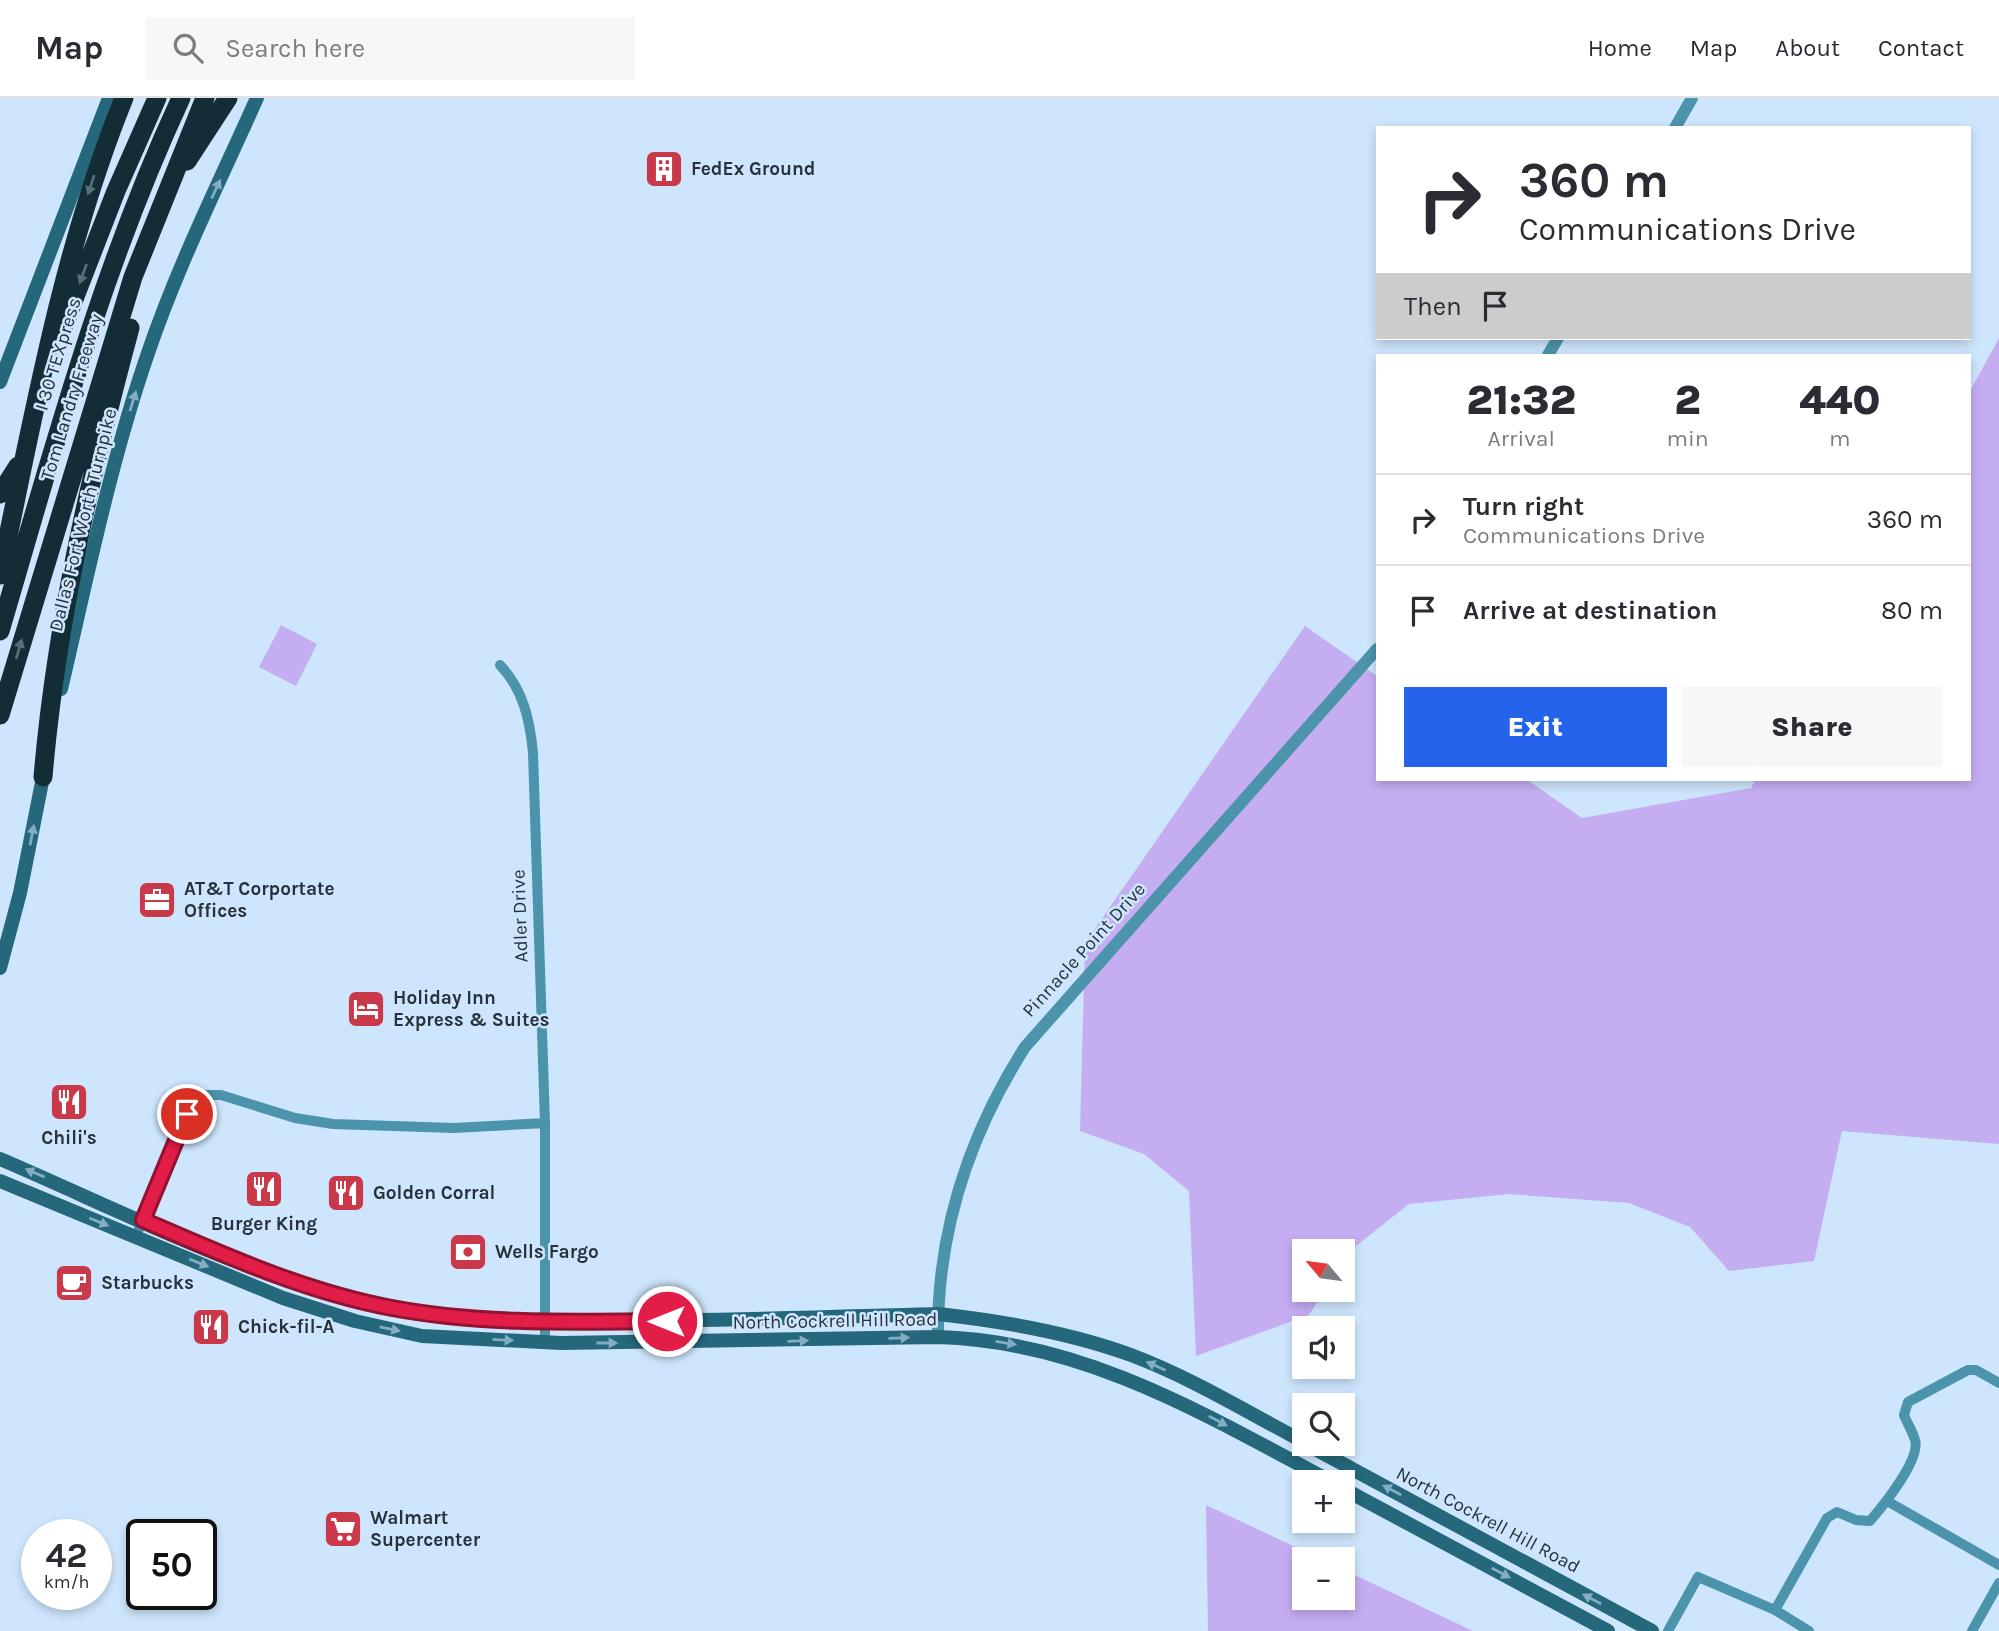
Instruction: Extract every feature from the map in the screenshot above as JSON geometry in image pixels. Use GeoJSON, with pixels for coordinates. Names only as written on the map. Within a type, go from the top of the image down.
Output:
{"type":"FeatureCollection","features":[{"type":"Feature","properties":{"kind":"highway"},"geometry":{"type":"LineString","coordinates":[[0,575],[62,286],[98,164],[124,98]]}},
{"type":"Feature","properties":{"kind":"highway","name":"Tom Landry Freeway"},"geometry":{"type":"LineString","coordinates":[[0,523],[89,259],[157,98]]}},
{"type":"Feature","properties":{"kind":"highway","name":"I 30 TEXpress"},"geometry":{"type":"LineString","coordinates":[[0,631],[76,368],[104,284],[135,200],[181,98]]}},
{"type":"Feature","properties":{"kind":"highway","name":"Tom Landry Freeway"},"geometry":{"type":"LineString","coordinates":[[0,715],[133,277],[205,98]]}},
{"type":"Feature","properties":{"kind":"highway"},"geometry":{"type":"LineString","coordinates":[[0,585],[46,435],[79,344],[129,249],[228,98]]}},
{"type":"Feature","properties":{"kind":"highway"},"geometry":{"type":"LineString","coordinates":[[43,777],[50,693],[91,472],[131,323],[133,277]]}},
{"type":"Feature","properties":{"kind":"highway"},"geometry":{"type":"LineString","coordinates":[[0,494],[18,466]]}},
{"type":"Feature","properties":{"kind":"main road"},"geometry":{"type":"LineString","coordinates":[[0,382],[109,98]]}},
{"type":"Feature","properties":{"kind":"main road","name":"Dallas Fort Worth Turnpike"},"geometry":{"type":"LineString","coordinates":[[0,968],[20,893],[43,777],[119,446],[146,358],[186,255],[257,98]]}},
{"type":"Feature","properties":{"kind":"main road","name":"North Cockrell Hill Road"},"geometry":{"type":"LineString","coordinates":[[0,1158],[233,1258],[330,1293],[433,1315],[545,1321],[938,1314],[1030,1329],[1130,1355],[1194,1383],[1292,1436]]}},
{"type":"Feature","properties":{"kind":"main road","name":"North Cockrell Hill Road"},"geometry":{"type":"LineString","coordinates":[[0,1181],[324,1312],[422,1336],[545,1342],[710,1343],[972,1338],[1021,1346],[1119,1374],[1184,1403],[1310,1470]]}},
{"type":"Feature","properties":{"kind":"main road"},"geometry":{"type":"LineString","coordinates":[[324,1312],[330,1293]]}},
{"type":"Feature","properties":{"kind":"main road","name":"North Cockrell Hill Road"},"geometry":{"type":"LineString","coordinates":[[1329,1456],[1652,1631]]}},
{"type":"Feature","properties":{"kind":"main road"},"geometry":{"type":"LineString","coordinates":[[1355,1495],[1608,1631]]}},
{"type":"Feature","properties":{"kind":"street"},"geometry":{"type":"LineString","coordinates":[[1676,126],[1692,98]]}},
{"type":"Feature","properties":{"kind":"street","name":"Pinnacle Point Drive"},"geometry":{"type":"LineString","coordinates":[[938,1337],[947,1231],[965,1165],[991,1104],[1025,1047],[1376,650]]}},
{"type":"Feature","properties":{"kind":"street","name":"Adler Drive"},"geometry":{"type":"LineString","coordinates":[[500,665],[511,677],[523,702],[531,729],[545,1124],[545,1342]]}},
{"type":"Feature","properties":{"kind":"street"},"geometry":{"type":"LineString","coordinates":[[136,1237],[187,1114],[201,1095],[221,1095],[295,1118],[333,1124],[454,1128],[545,1124]]}},
{"type":"Feature","properties":{"kind":"street"},"geometry":{"type":"LineString","coordinates":[[1775,1610],[1827,1518],[1837,1512],[1856,1520],[1870,1521],[1887,1501],[1912,1460],[1916,1442],[1904,1415],[1908,1402],[1968,1370],[1976,1370],[1999,1383]]}},
{"type":"Feature","properties":{"kind":"street"},"geometry":{"type":"LineString","coordinates":[[1887,1501],[1999,1564]]}},
{"type":"Feature","properties":{"kind":"street"},"geometry":{"type":"LineString","coordinates":[[1668,1631],[1698,1577],[1775,1610],[1809,1631]]}},
{"type":"Feature","properties":{"kind":"street"},"geometry":{"type":"LineString","coordinates":[[1972,1631],[1999,1583]]}},
{"type":"Feature","properties":{"kind":"shaded area"},"geometry":{"type":"Polygon","coordinates":[[[1999,338],[1999,1144],[1842,1131],[1814,1261],[1729,1271],[1690,1227],[1629,1203],[1509,1194],[1409,1204],[1355,1247],[1355,1239],[1292,1239],[1292,1302],[1317,1302],[1309,1315],[1292,1316],[1292,1321],[1196,1356],[1189,1191],[1144,1154],[1080,1131],[1085,943],[1305,626],[1376,675],[1376,781],[1529,781],[1582,818],[1751,788],[1755,781],[1971,781],[1971,389],[1999,338]]]}},
{"type":"Feature","properties":{"kind":"shaded area"},"geometry":{"type":"Polygon","coordinates":[[[281,625],[317,644],[296,686],[259,667],[281,625]]]}},
{"type":"Feature","properties":{"kind":"shaded area"},"geometry":{"type":"Polygon","coordinates":[[[1206,1505],[1295,1547],[1292,1547],[1292,1610],[1355,1610],[1355,1575],[1473,1631],[1208,1631],[1206,1505]]]}},
{"type":"Feature","properties":{"kind":"place","name":"FedEx Ground"},"geometry":{"type":"Point","coordinates":[664,169]}},
{"type":"Feature","properties":{"kind":"place","name":"AT&T Corportate Offices"},"geometry":{"type":"Point","coordinates":[157,900]}},
{"type":"Feature","properties":{"kind":"place","name":"Holiday Inn Express & Suites"},"geometry":{"type":"Point","coordinates":[366,1009]}},
{"type":"Feature","properties":{"kind":"place","name":"Chili's"},"geometry":{"type":"Point","coordinates":[69,1102]}},
{"type":"Feature","properties":{"kind":"place","name":"Burger King"},"geometry":{"type":"Point","coordinates":[264,1189]}},
{"type":"Feature","properties":{"kind":"place","name":"Golden Corral"},"geometry":{"type":"Point","coordinates":[346,1193]}},
{"type":"Feature","properties":{"kind":"place","name":"Wells Fargo"},"geometry":{"type":"Point","coordinates":[468,1252]}},
{"type":"Feature","properties":{"kind":"place","name":"Starbucks"},"geometry":{"type":"Point","coordinates":[74,1283]}},
{"type":"Feature","properties":{"kind":"place","name":"Chick-fil-A"},"geometry":{"type":"Point","coordinates":[211,1327]}},
{"type":"Feature","properties":{"kind":"place","name":"Walmart Supercenter"},"geometry":{"type":"Point","coordinates":[343,1529]}},
{"type":"Feature","properties":{"kind":"route"},"geometry":{"type":"LineString","coordinates":[[187,1114],[143,1220],[233,1258],[312,1287],[393,1308],[433,1315],[502,1321],[667,1321]]}}]}
